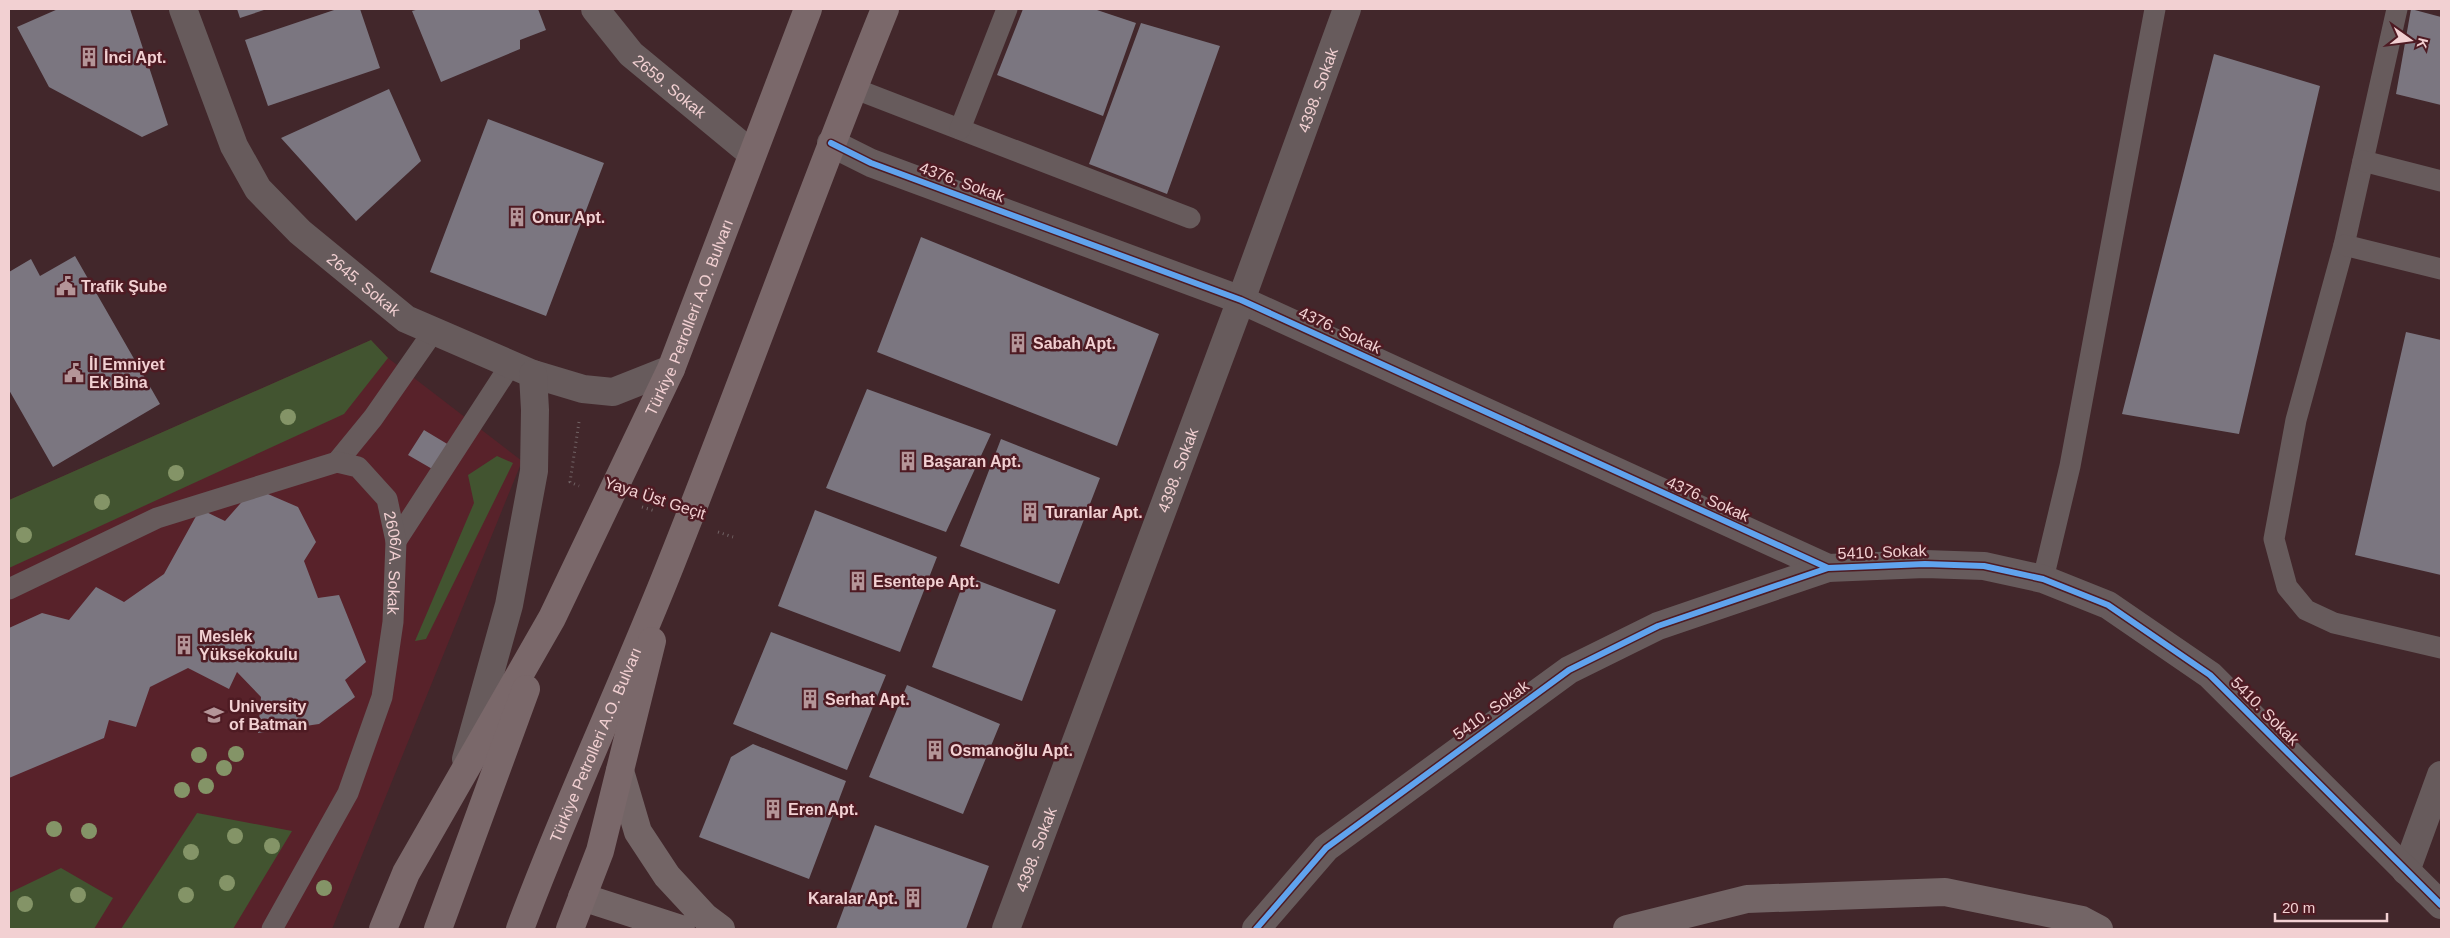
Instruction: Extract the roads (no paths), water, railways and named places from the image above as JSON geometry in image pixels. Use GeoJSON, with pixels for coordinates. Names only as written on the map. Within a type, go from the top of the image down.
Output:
{"type":"FeatureCollection","features":[{"type":"Feature","properties":{"kind":"highway","name":"Türkiye Petrolleri A.O. Bulvarı"},"geometry":{"type":"LineString","coordinates":[[383,929],[406,873],[552,618],[671,369],[808,9]]}},
{"type":"Feature","properties":{"kind":"highway","name":"Türkiye Petrolleri A.O. Bulvarı"},"geometry":{"type":"LineString","coordinates":[[520,929],[553,840],[672,562],[831,143],[884,9]]}},
{"type":"Feature","properties":{"kind":"highway","name":"Türkiye Petrolleri A.O. Bulvarı"},"geometry":{"type":"LineString","coordinates":[[570,929],[600,851],[672,562]]}},
{"type":"Feature","properties":{"kind":"highway","name":"Türkiye Petrolleri A.O. Bulvarı"},"geometry":{"type":"LineString","coordinates":[[438,929],[552,618]]}},
{"type":"Feature","properties":{"kind":"street","name":"2645. Sokak"},"geometry":{"type":"LineString","coordinates":[[183,9],[234,146],[258,189],[300,232],[406,319],[522,369],[583,389],[613,392],[671,369]]}},
{"type":"Feature","properties":{"kind":"street","name":"2659. Sokak"},"geometry":{"type":"LineString","coordinates":[[595,9],[631,54],[752,154]]}},
{"type":"Feature","properties":{"kind":"street","name":"4398. Sokak"},"geometry":{"type":"LineString","coordinates":[[1006,929],[1241,300],[1347,9]]}},
{"type":"Feature","properties":{"kind":"street","name":"4376. Sokak"},"geometry":{"type":"LineString","coordinates":[[831,143],[871,163],[1241,300],[1828,568]]}},
{"type":"Feature","properties":{"kind":"street"},"geometry":{"type":"LineString","coordinates":[[462,776],[509,605],[534,471],[535,410],[522,369]]}},
{"type":"Feature","properties":{"kind":"street","name":"5410. Sokak"},"geometry":{"type":"LineString","coordinates":[[1256,929],[1326,848],[1569,670],[1658,626],[1828,568],[1961,564],[1984,566],[2043,580],[2108,605],[2210,675],[2441,905]]}},
{"type":"Feature","properties":{"kind":"street"},"geometry":{"type":"LineString","coordinates":[[620,771],[638,832],[667,876],[704,917],[721,929]]}},
{"type":"Feature","properties":{"kind":"street"},"geometry":{"type":"LineString","coordinates":[[2406,870],[2441,775]]}},
{"type":"Feature","properties":{"kind":"street"},"geometry":{"type":"LineString","coordinates":[[1627,929],[1747,899],[1945,892],[2082,920],[2099,929]]}},
{"type":"Feature","properties":{"kind":"street"},"geometry":{"type":"LineString","coordinates":[[582,897],[681,929]]}},
{"type":"Feature","properties":{"kind":"lane"},"geometry":{"type":"LineString","coordinates":[[960,129],[1007,9]]}},
{"type":"Feature","properties":{"kind":"lane"},"geometry":{"type":"LineString","coordinates":[[2043,580],[2070,466],[2155,9]]}},
{"type":"Feature","properties":{"kind":"lane"},"geometry":{"type":"LineString","coordinates":[[2397,9],[2344,245],[2296,420],[2274,539],[2279,564],[2287,587],[2306,610],[2334,622],[2441,648]]}},
{"type":"Feature","properties":{"kind":"lane"},"geometry":{"type":"LineString","coordinates":[[853,88],[1190,218]]}},
{"type":"Feature","properties":{"kind":"lane"},"geometry":{"type":"LineString","coordinates":[[2363,161],[2441,181]]}},
{"type":"Feature","properties":{"kind":"lane"},"geometry":{"type":"LineString","coordinates":[[2344,245],[2441,268]]}},
{"type":"Feature","properties":{"kind":"lane"},"geometry":{"type":"LineString","coordinates":[[9,589],[157,518],[337,462],[373,418],[433,332]]}},
{"type":"Feature","properties":{"kind":"lane"},"geometry":{"type":"LineString","coordinates":[[396,541],[522,369]]}},
{"type":"Feature","properties":{"kind":"lane","name":"2606/A. Sokak"},"geometry":{"type":"LineString","coordinates":[[272,929],[348,793],[382,697],[393,622],[396,541],[387,500],[358,467],[337,462]]}},
{"type":"Feature","properties":{"kind":"place","name":"İnci Apt."},"geometry":{"type":"Point","coordinates":[89,57]}},
{"type":"Feature","properties":{"kind":"place","name":"Onur Apt."},"geometry":{"type":"Point","coordinates":[517,217]}},
{"type":"Feature","properties":{"kind":"place","name":"Trafik Şube"},"geometry":{"type":"Point","coordinates":[66,286]}},
{"type":"Feature","properties":{"kind":"place","name":"Sabah Apt."},"geometry":{"type":"Point","coordinates":[1018,343]}},
{"type":"Feature","properties":{"kind":"place","name":"İl Emniyet Ek Bina"},"geometry":{"type":"Point","coordinates":[74,373]}},
{"type":"Feature","properties":{"kind":"place","name":"Başaran Apt."},"geometry":{"type":"Point","coordinates":[908,461]}},
{"type":"Feature","properties":{"kind":"place","name":"Turanlar Apt."},"geometry":{"type":"Point","coordinates":[1030,512]}},
{"type":"Feature","properties":{"kind":"place","name":"Esentepe Apt."},"geometry":{"type":"Point","coordinates":[858,581]}},
{"type":"Feature","properties":{"kind":"place","name":"Meslek Yüksekokulu"},"geometry":{"type":"Point","coordinates":[184,645]}},
{"type":"Feature","properties":{"kind":"place","name":"Serhat Apt."},"geometry":{"type":"Point","coordinates":[810,699]}},
{"type":"Feature","properties":{"kind":"place","name":"University of Batman"},"geometry":{"type":"Point","coordinates":[214,715]}},
{"type":"Feature","properties":{"kind":"place","name":"Osmanoğlu Apt."},"geometry":{"type":"Point","coordinates":[935,750]}},
{"type":"Feature","properties":{"kind":"place","name":"Eren Apt."},"geometry":{"type":"Point","coordinates":[773,809]}},
{"type":"Feature","properties":{"kind":"place","name":"Karalar Apt."},"geometry":{"type":"Point","coordinates":[913,898]}}]}
